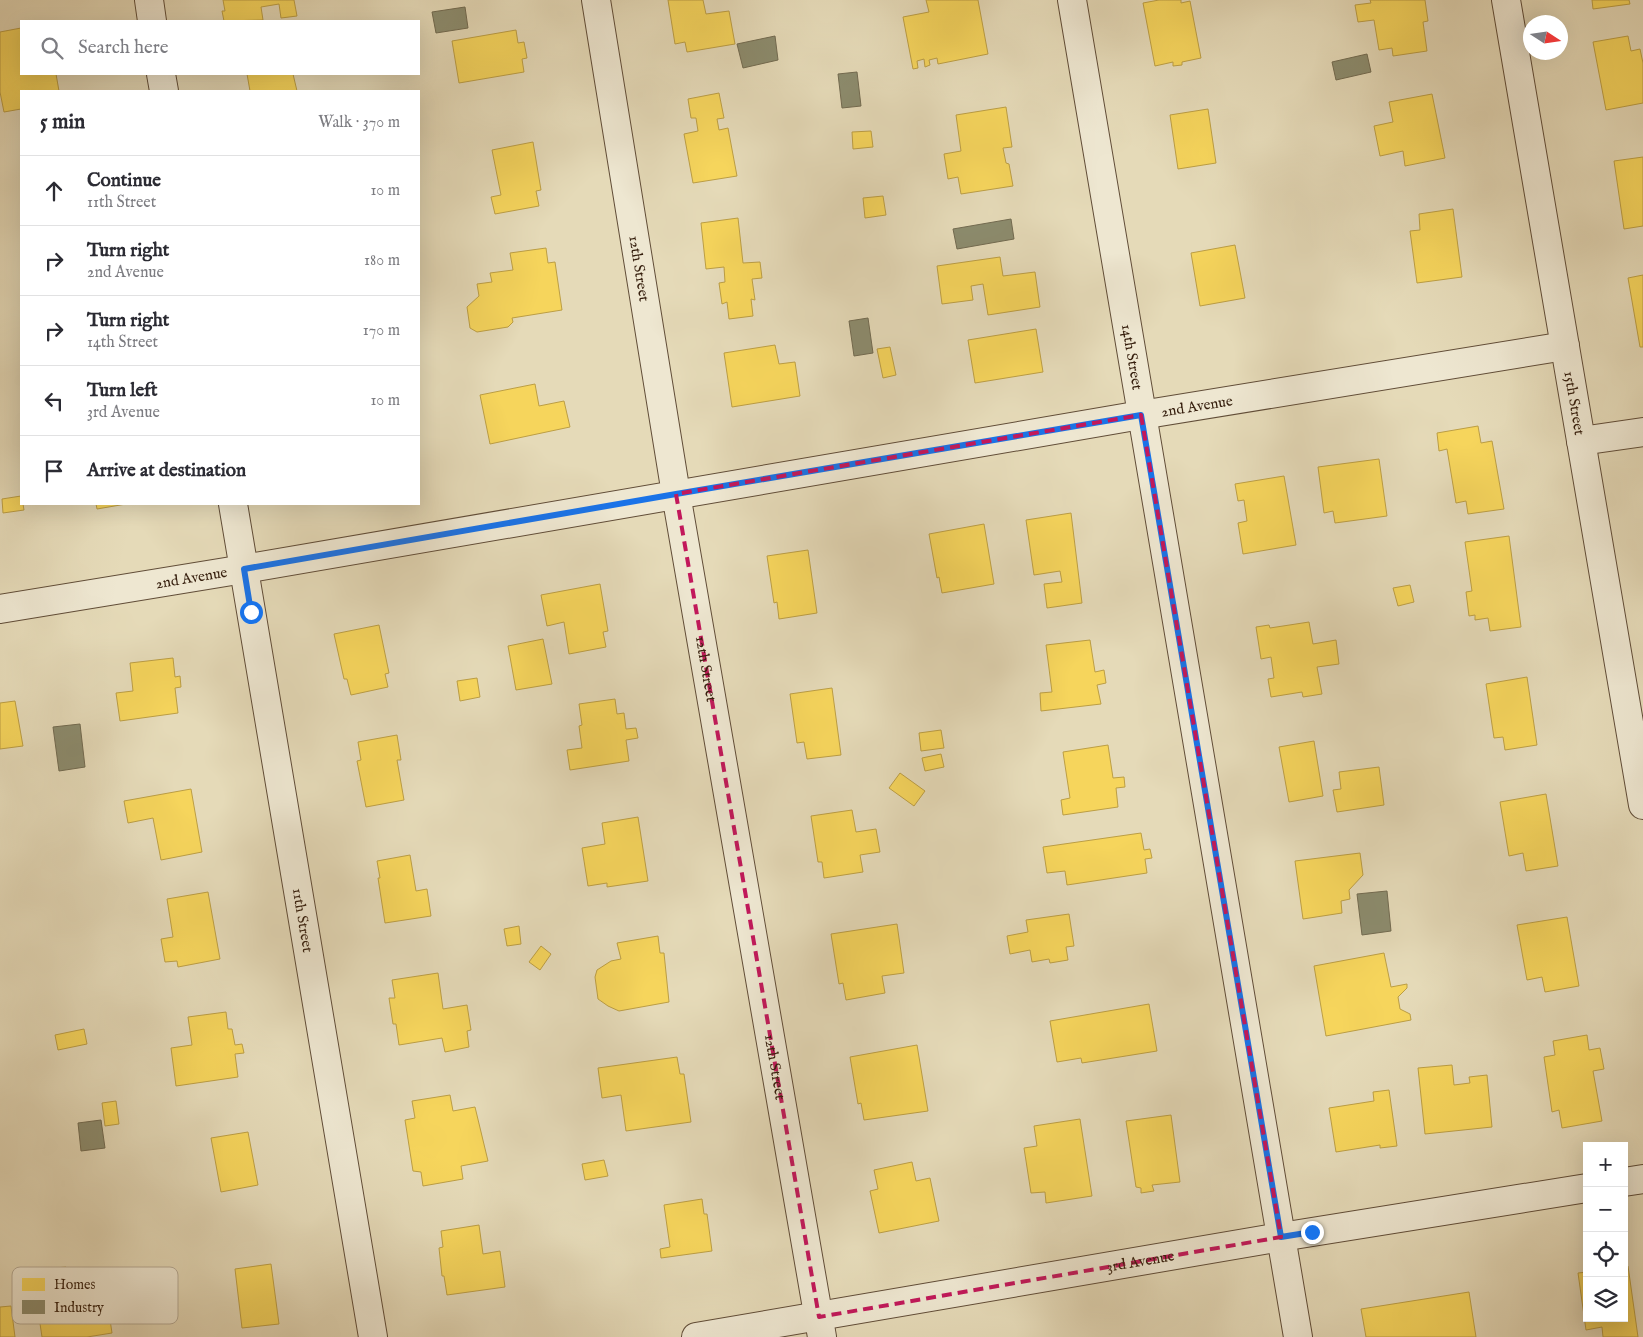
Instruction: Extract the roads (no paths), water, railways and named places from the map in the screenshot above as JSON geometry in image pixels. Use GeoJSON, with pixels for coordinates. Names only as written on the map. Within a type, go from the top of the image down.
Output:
{"type":"FeatureCollection","features":[{"type":"Feature","properties":{"kind":"street"},"geometry":{"type":"LineString","coordinates":[[149,0],[152,20]]}},
{"type":"Feature","properties":{"kind":"street","name":"12th Street"},"geometry":{"type":"LineString","coordinates":[[596,0],[676,494],[821,1327]]}},
{"type":"Feature","properties":{"kind":"street","name":"14th Street"},"geometry":{"type":"LineString","coordinates":[[1072,0],[1298,1337]]}},
{"type":"Feature","properties":{"kind":"street","name":"15th Street"},"geometry":{"type":"LineString","coordinates":[[1506,0],[1643,806]]}},
{"type":"Feature","properties":{"kind":"street"},"geometry":{"type":"LineString","coordinates":[[161,75],[164,90]]}},
{"type":"Feature","properties":{"kind":"street","name":"2nd Avenue"},"geometry":{"type":"LineString","coordinates":[[0,609],[1141,415],[1565,346]]}},
{"type":"Feature","properties":{"kind":"street"},"geometry":{"type":"LineString","coordinates":[[1581,441],[1643,432]]}},
{"type":"Feature","properties":{"kind":"street","name":"11th Street"},"geometry":{"type":"LineString","coordinates":[[233,505],[373,1337]]}},
{"type":"Feature","properties":{"kind":"street"},"geometry":{"type":"LineString","coordinates":[[1628,1181],[1643,1179]]}},
{"type":"Feature","properties":{"kind":"street","name":"3rd Avenue"},"geometry":{"type":"LineString","coordinates":[[696,1337],[821,1327],[1281,1237],[1583,1189]]}}]}
